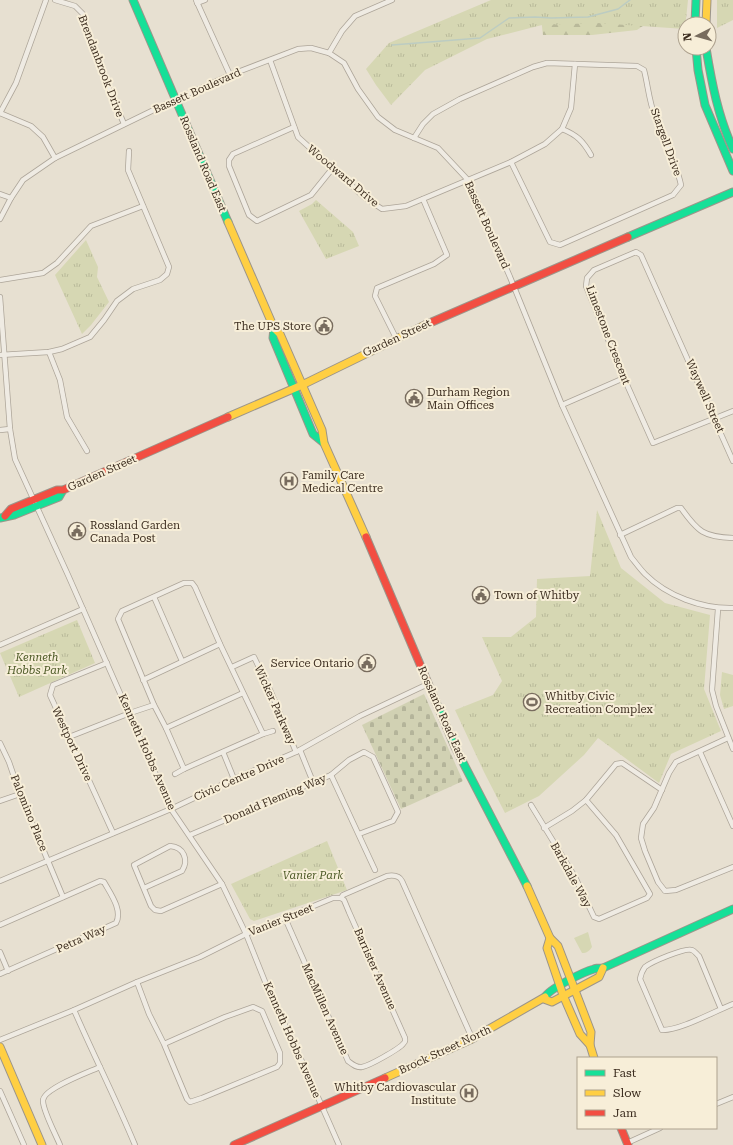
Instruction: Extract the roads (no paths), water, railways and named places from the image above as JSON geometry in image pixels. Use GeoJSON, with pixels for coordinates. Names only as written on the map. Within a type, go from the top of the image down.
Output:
{"type":"FeatureCollection","features":[{"type":"Feature","properties":{"kind":"main road","name":"Rossland Road East"},"geometry":{"type":"LineString","coordinates":[[133,0],[274,328],[280,334],[322,430],[324,443],[365,534],[454,746],[529,891],[550,938],[558,946],[591,1032],[590,1045]]}},
{"type":"Feature","properties":{"kind":"main road"},"geometry":{"type":"LineString","coordinates":[[695,16],[696,0]]}},
{"type":"Feature","properties":{"kind":"main road"},"geometry":{"type":"LineString","coordinates":[[706,16],[707,0]]}},
{"type":"Feature","properties":{"kind":"main road"},"geometry":{"type":"LineString","coordinates":[[697,56],[698,70],[706,105],[733,171]]}},
{"type":"Feature","properties":{"kind":"main road"},"geometry":{"type":"LineString","coordinates":[[707,56],[713,92],[726,134],[733,149]]}},
{"type":"Feature","properties":{"kind":"main road","name":"Garden Street"},"geometry":{"type":"LineString","coordinates":[[2,517],[11,509],[35,502],[57,490],[63,490],[302,385],[396,338],[514,285],[733,192]]}},
{"type":"Feature","properties":{"kind":"main road","name":"Rossland Road East"},"geometry":{"type":"LineString","coordinates":[[274,328],[273,338],[313,434],[324,443]]}},
{"type":"Feature","properties":{"kind":"main road","name":"Brock Street North"},"geometry":{"type":"LineString","coordinates":[[234,1145],[322,1107],[472,1038],[544,999],[547,993],[560,985],[594,969],[603,968],[733,909]]}},
{"type":"Feature","properties":{"kind":"main road"},"geometry":{"type":"LineString","coordinates":[[550,938],[547,948],[563,995],[580,1034],[590,1045],[594,1057]]}},
{"type":"Feature","properties":{"kind":"main road","name":"Brock Street North"},"geometry":{"type":"LineString","coordinates":[[544,999],[552,1002],[575,990],[599,977],[603,968]]}},
{"type":"Feature","properties":{"kind":"main road"},"geometry":{"type":"LineString","coordinates":[[0,1047],[42,1145]]}},
{"type":"Feature","properties":{"kind":"main road"},"geometry":{"type":"LineString","coordinates":[[621,1129],[628,1144]]}},
{"type":"Feature","properties":{"kind":"street"},"geometry":{"type":"LineString","coordinates":[[46,0],[16,83],[0,113],[31,126],[43,137],[55,158]]}},
{"type":"Feature","properties":{"kind":"street","name":"Brendanbrook Drive"},"geometry":{"type":"LineString","coordinates":[[55,0],[75,6],[83,14],[94,50],[124,124]]}},
{"type":"Feature","properties":{"kind":"street"},"geometry":{"type":"LineString","coordinates":[[205,0],[196,2],[230,75]]}},
{"type":"Feature","properties":{"kind":"street"},"geometry":{"type":"LineString","coordinates":[[329,53],[342,30],[355,16],[392,0]]}},
{"type":"Feature","properties":{"kind":"street","name":"Bassett Boulevard"},"geometry":{"type":"LineString","coordinates":[[0,219],[23,180],[55,158],[175,99],[298,48],[310,48],[329,53],[344,63],[358,89],[378,117],[395,130],[438,148],[468,180],[514,285],[562,405],[631,557],[645,574],[665,590],[693,603],[718,609],[733,608]]}},
{"type":"Feature","properties":{"kind":"street","name":"Woodward Drive"},"geometry":{"type":"LineString","coordinates":[[270,60],[298,137],[364,197],[382,209],[406,206],[511,162],[545,144],[562,129]]}},
{"type":"Feature","properties":{"kind":"street","name":"Stargell Drive"},"geometry":{"type":"LineString","coordinates":[[414,138],[422,124],[433,114],[460,99],[533,67],[547,64],[637,66],[644,70],[654,114],[678,173],[681,185],[673,195],[560,245],[550,242],[511,162]]}},
{"type":"Feature","properties":{"kind":"street"},"geometry":{"type":"LineString","coordinates":[[575,64],[571,108],[562,129],[574,133],[591,155]]}},
{"type":"Feature","properties":{"kind":"street"},"geometry":{"type":"LineString","coordinates":[[294,127],[233,154],[229,160],[229,166],[249,215],[257,221],[311,195],[332,169]]}},
{"type":"Feature","properties":{"kind":"street"},"geometry":{"type":"LineString","coordinates":[[2,355],[49,352],[62,349],[90,337],[117,301],[133,289],[160,280],[167,274],[169,266],[128,170],[129,151]]}},
{"type":"Feature","properties":{"kind":"street"},"geometry":{"type":"LineString","coordinates":[[0,194],[11,198]]}},
{"type":"Feature","properties":{"kind":"street"},"geometry":{"type":"LineString","coordinates":[[396,338],[375,296],[377,288],[434,264],[447,255],[423,199]]}},
{"type":"Feature","properties":{"kind":"street"},"geometry":{"type":"LineString","coordinates":[[0,280],[43,273],[57,262],[90,226],[143,206]]}},
{"type":"Feature","properties":{"kind":"street","name":"Limestone Crescent"},"geometry":{"type":"LineString","coordinates":[[686,353],[641,255],[636,252],[594,270],[587,278],[586,286],[653,444],[715,419]]}},
{"type":"Feature","properties":{"kind":"street"},"geometry":{"type":"LineString","coordinates":[[0,297],[2,355],[10,429],[15,459],[35,502]]}},
{"type":"Feature","properties":{"kind":"street"},"geometry":{"type":"LineString","coordinates":[[49,352],[60,380],[67,417],[87,451]]}},
{"type":"Feature","properties":{"kind":"street","name":"Waywell Street"},"geometry":{"type":"LineString","coordinates":[[686,353],[733,461]]}},
{"type":"Feature","properties":{"kind":"street"},"geometry":{"type":"LineString","coordinates":[[562,405],[624,378]]}},
{"type":"Feature","properties":{"kind":"street"},"geometry":{"type":"LineString","coordinates":[[715,419],[733,411]]}},
{"type":"Feature","properties":{"kind":"street"},"geometry":{"type":"LineString","coordinates":[[0,430],[10,429]]}},
{"type":"Feature","properties":{"kind":"street","name":"Kenneth Hobbs Avenue"},"geometry":{"type":"LineString","coordinates":[[35,502],[171,808],[222,884],[246,934],[268,989],[339,1145]]}},
{"type":"Feature","properties":{"kind":"street"},"geometry":{"type":"LineString","coordinates":[[620,535],[677,508],[681,508],[693,525],[703,532],[715,537],[733,538]]}},
{"type":"Feature","properties":{"kind":"street"},"geometry":{"type":"LineString","coordinates":[[184,769],[143,680],[118,619],[122,611],[184,583],[192,584],[201,599],[220,644],[263,734]]}},
{"type":"Feature","properties":{"kind":"street"},"geometry":{"type":"LineString","coordinates":[[154,597],[182,661]]}},
{"type":"Feature","properties":{"kind":"street"},"geometry":{"type":"LineString","coordinates":[[0,645],[83,609]]}},
{"type":"Feature","properties":{"kind":"street"},"geometry":{"type":"LineString","coordinates":[[718,609],[712,690],[716,706],[733,749]]}},
{"type":"Feature","properties":{"kind":"street"},"geometry":{"type":"LineString","coordinates":[[143,680],[220,644]]}},
{"type":"Feature","properties":{"kind":"street","name":"Wicker Parkway"},"geometry":{"type":"LineString","coordinates":[[232,667],[254,657],[298,751]]}},
{"type":"Feature","properties":{"kind":"street","name":"Westport Drive"},"geometry":{"type":"LineString","coordinates":[[107,662],[53,685],[50,695],[113,833]]}},
{"type":"Feature","properties":{"kind":"street","name":"Civic Centre Drive"},"geometry":{"type":"LineString","coordinates":[[0,881],[171,808],[298,751],[360,716],[428,684]]}},
{"type":"Feature","properties":{"kind":"street"},"geometry":{"type":"LineString","coordinates":[[166,728],[243,693]]}},
{"type":"Feature","properties":{"kind":"street"},"geometry":{"type":"LineString","coordinates":[[69,737],[154,705]]}},
{"type":"Feature","properties":{"kind":"street","name":"Wicker Parkway"},"geometry":{"type":"LineString","coordinates":[[175,774],[263,734],[273,731]]}},
{"type":"Feature","properties":{"kind":"street"},"geometry":{"type":"LineString","coordinates":[[728,738],[676,762],[654,808],[643,824],[641,838],[658,882],[665,891],[676,890],[733,866]]}},
{"type":"Feature","properties":{"kind":"street","name":"Palomino Place"},"geometry":{"type":"LineString","coordinates":[[0,743],[48,860]]}},
{"type":"Feature","properties":{"kind":"street"},"geometry":{"type":"LineString","coordinates":[[298,751],[313,782]]}},
{"type":"Feature","properties":{"kind":"street"},"geometry":{"type":"LineString","coordinates":[[223,752],[234,779]]}},
{"type":"Feature","properties":{"kind":"street"},"geometry":{"type":"LineString","coordinates":[[331,775],[349,760],[364,752],[373,757],[398,812],[393,821],[359,834]]}},
{"type":"Feature","properties":{"kind":"street"},"geometry":{"type":"LineString","coordinates":[[700,752],[733,826]]}},
{"type":"Feature","properties":{"kind":"street"},"geometry":{"type":"LineString","coordinates":[[544,828],[572,811],[586,800],[616,764],[622,763],[662,790]]}},
{"type":"Feature","properties":{"kind":"street","name":"Donald Fleming Way"},"geometry":{"type":"LineString","coordinates":[[190,835],[331,775],[375,870]]}},
{"type":"Feature","properties":{"kind":"street"},"geometry":{"type":"LineString","coordinates":[[0,801],[20,794]]}},
{"type":"Feature","properties":{"kind":"street","name":"Barkdale Way"},"geometry":{"type":"LineString","coordinates":[[531,805],[575,878],[594,918],[599,919],[647,898],[650,894],[616,835],[586,800]]}},
{"type":"Feature","properties":{"kind":"street"},"geometry":{"type":"LineString","coordinates":[[144,888],[182,871],[185,866],[185,860],[181,849],[170,846],[134,865],[144,888],[152,906],[155,910],[161,911],[222,884]]}},
{"type":"Feature","properties":{"kind":"street"},"geometry":{"type":"LineString","coordinates":[[48,860],[63,897]]}},
{"type":"Feature","properties":{"kind":"street","name":"Vanier Street"},"geometry":{"type":"LineString","coordinates":[[0,1040],[200,957],[246,934],[334,898],[341,898],[343,895],[392,875],[400,878],[472,1038]]}},
{"type":"Feature","properties":{"kind":"street","name":"Petra Way"},"geometry":{"type":"LineString","coordinates":[[0,925],[94,883],[104,882],[117,908],[118,919],[116,923],[0,974]]}},
{"type":"Feature","properties":{"kind":"street","name":"Barrister Avenue"},"geometry":{"type":"LineString","coordinates":[[341,898],[344,900],[403,1033],[405,1041]]}},
{"type":"Feature","properties":{"kind":"street","name":"MacMillen Avenue"},"geometry":{"type":"LineString","coordinates":[[285,918],[348,1061],[356,1066],[365,1066],[394,1052],[403,1045],[405,1041]]}},
{"type":"Feature","properties":{"kind":"street"},"geometry":{"type":"LineString","coordinates":[[721,1009],[699,956],[692,950],[686,949],[646,967],[641,972],[640,979],[662,1030],[669,1030],[721,1009],[733,1004]]}},
{"type":"Feature","properties":{"kind":"street"},"geometry":{"type":"LineString","coordinates":[[0,952],[8,971]]}},
{"type":"Feature","properties":{"kind":"street"},"geometry":{"type":"LineString","coordinates":[[137,982],[187,1099],[190,1102],[276,1067],[280,1064],[280,1053],[262,1011],[253,1007],[225,1017],[164,1044]]}},
{"type":"Feature","properties":{"kind":"street"},"geometry":{"type":"LineString","coordinates":[[74,1010],[119,1105],[135,1145]]}},
{"type":"Feature","properties":{"kind":"street"},"geometry":{"type":"LineString","coordinates":[[60,1145],[45,1110],[43,1101],[44,1096],[51,1089],[100,1067]]}},
{"type":"Feature","properties":{"kind":"street"},"geometry":{"type":"LineString","coordinates":[[0,1091],[24,1145]]}},
{"type":"Feature","properties":{"kind":"street"},"geometry":{"type":"LineString","coordinates":[[717,1104],[733,1097]]}},
{"type":"Feature","properties":{"kind":"street"},"geometry":{"type":"LineString","coordinates":[[628,1144],[658,1129]]}},
{"type":"Feature","properties":{"kind":"waterway"},"geometry":{"type":"LineString","coordinates":[[392,45],[480,38],[509,18],[588,17],[618,9],[630,0]]}},
{"type":"Feature","properties":{"kind":"place","name":"The UPS Store"},"geometry":{"type":"Point","coordinates":[324,326]}},
{"type":"Feature","properties":{"kind":"place","name":"Durham Region Main Offices"},"geometry":{"type":"Point","coordinates":[414,398]}},
{"type":"Feature","properties":{"kind":"place","name":"Family Care Medical Centre"},"geometry":{"type":"Point","coordinates":[289,481]}},
{"type":"Feature","properties":{"kind":"place","name":"Rossland Garden Canada Post"},"geometry":{"type":"Point","coordinates":[77,531]}},
{"type":"Feature","properties":{"kind":"place","name":"Town of Whitby"},"geometry":{"type":"Point","coordinates":[481,595]}},
{"type":"Feature","properties":{"kind":"place","name":"Service Ontario"},"geometry":{"type":"Point","coordinates":[367,663]}},
{"type":"Feature","properties":{"kind":"place","name":"Whitby Civic Recreation Complex"},"geometry":{"type":"Point","coordinates":[532,702]}},
{"type":"Feature","properties":{"kind":"place","name":"Whitby Cardiovascular Institute"},"geometry":{"type":"Point","coordinates":[469,1093]}},
{"type":"Feature","properties":{"kind":"park label","name":"Kenneth Hobbs Park"},"geometry":{"type":"Point","coordinates":[37,663]}},
{"type":"Feature","properties":{"kind":"park label","name":"Vanier Park"},"geometry":{"type":"Point","coordinates":[313,875]}}]}
